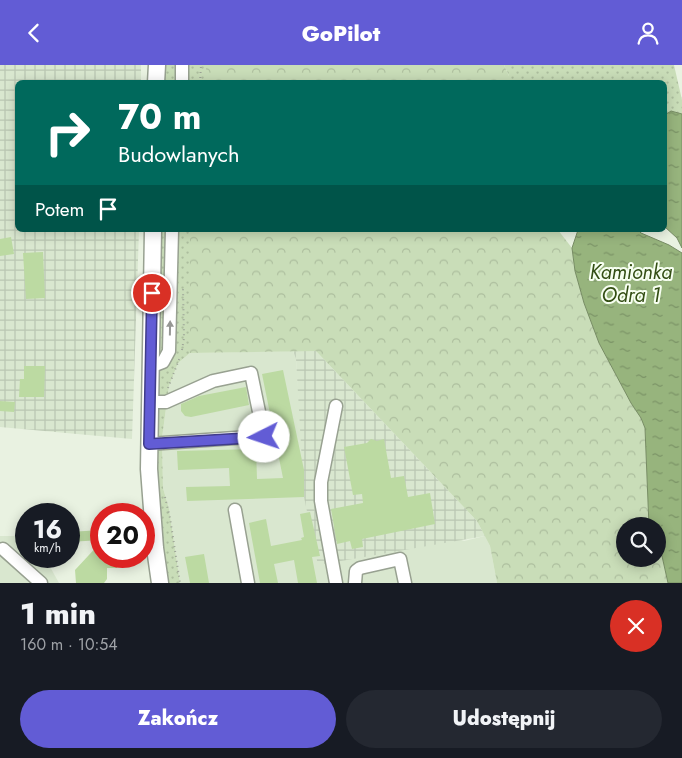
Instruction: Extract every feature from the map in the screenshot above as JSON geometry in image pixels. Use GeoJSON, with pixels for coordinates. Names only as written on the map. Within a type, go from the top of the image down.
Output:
{"type":"FeatureCollection","features":[{"type":"Feature","properties":{"kind":"main road"},"geometry":{"type":"LineString","coordinates":[[156,80],[157,65]]}},
{"type":"Feature","properties":{"kind":"main road"},"geometry":{"type":"LineString","coordinates":[[153,232],[149,444],[152,527],[160,583]]}},
{"type":"Feature","properties":{"kind":"lane"},"geometry":{"type":"LineString","coordinates":[[182,65],[182,80]]}},
{"type":"Feature","properties":{"kind":"lane"},"geometry":{"type":"LineString","coordinates":[[150,367],[163,362],[169,351],[172,232]]}},
{"type":"Feature","properties":{"kind":"lane"},"geometry":{"type":"LineString","coordinates":[[149,402],[166,402],[212,381],[251,373],[264,437],[149,444]]}},
{"type":"Feature","properties":{"kind":"lane"},"geometry":{"type":"LineString","coordinates":[[336,406],[321,481],[321,501],[336,583]]}},
{"type":"Feature","properties":{"kind":"lane"},"geometry":{"type":"LineString","coordinates":[[235,511],[248,583]]}},
{"type":"Feature","properties":{"kind":"lane"},"geometry":{"type":"LineString","coordinates":[[3,549],[41,583]]}},
{"type":"Feature","properties":{"kind":"lane"},"geometry":{"type":"LineString","coordinates":[[355,583],[356,571],[360,568],[366,565],[400,559],[404,583]]}},
{"type":"Feature","properties":{"kind":"path"},"geometry":{"type":"LineString","coordinates":[[200,80],[201,65]]}},
{"type":"Feature","properties":{"kind":"path"},"geometry":{"type":"LineString","coordinates":[[164,492],[180,583]]}},
{"type":"Feature","properties":{"kind":"shaded area"},"geometry":{"type":"Polygon","coordinates":[[[0,65],[141,65],[141,80],[15,80],[15,232],[139,232],[132,439],[0,427],[0,65]]]}},
{"type":"Feature","properties":{"kind":"shaded area"},"geometry":{"type":"Polygon","coordinates":[[[293,351],[296,359],[304,470],[464,541],[485,536],[490,546],[497,583],[180,583],[169,509],[163,488],[162,438],[169,386],[178,363],[190,353],[293,351]]]}},
{"type":"Feature","properties":{"kind":"shaded area"},"geometry":{"type":"Polygon","coordinates":[[[293,351],[316,351],[477,521],[485,536],[318,565],[304,497],[296,359],[293,351]]]}},
{"type":"Feature","properties":{"kind":"shaded area"},"geometry":{"type":"Polygon","coordinates":[[[0,536],[15,536],[15,568],[51,568],[59,583],[0,583],[0,536]]]}},
{"type":"Feature","properties":{"kind":"green space"},"geometry":{"type":"Polygon","coordinates":[[[157,65],[206,65],[206,80],[156,80],[157,65]]]}},
{"type":"Feature","properties":{"kind":"green space"},"geometry":{"type":"Polygon","coordinates":[[[206,65],[504,65],[509,76],[509,80],[206,80],[206,65]]]}},
{"type":"Feature","properties":{"kind":"green space"},"geometry":{"type":"Polygon","coordinates":[[[504,65],[674,65],[682,100],[682,114],[671,111],[667,114],[667,80],[509,80],[504,65]]]}},
{"type":"Feature","properties":{"kind":"green space"},"geometry":{"type":"Polygon","coordinates":[[[153,232],[190,232],[190,353],[178,363],[169,386],[162,438],[163,488],[169,509],[180,583],[161,583],[157,568],[153,232]]]}},
{"type":"Feature","properties":{"kind":"green space"},"geometry":{"type":"Polygon","coordinates":[[[190,232],[560,232],[572,248],[575,271],[584,303],[599,343],[645,428],[649,517],[616,517],[616,567],[664,567],[668,583],[497,583],[490,546],[477,521],[316,351],[190,353],[190,232]]]}},
{"type":"Feature","properties":{"kind":"water","name":"Kamionka Odra 1"},"geometry":{"type":"Polygon","coordinates":[[[671,111],[682,114],[682,248],[677,238],[667,229],[667,114],[671,111]]]}},
{"type":"Feature","properties":{"kind":"water","name":"Kamionka Odra 1"},"geometry":{"type":"Polygon","coordinates":[[[577,232],[640,232],[682,253],[682,583],[668,583],[664,567],[666,567],[666,517],[649,517],[645,428],[599,343],[584,303],[575,271],[572,248],[577,232]]]}},
{"type":"Feature","properties":{"kind":"building"},"geometry":{"type":"Polygon","coordinates":[[[11,237],[14,254],[0,256],[0,239],[11,237]]]}},
{"type":"Feature","properties":{"kind":"building"},"geometry":{"type":"Polygon","coordinates":[[[43,252],[45,298],[26,299],[23,253],[43,252]]]}},
{"type":"Feature","properties":{"kind":"building"},"geometry":{"type":"Polygon","coordinates":[[[24,366],[45,366],[44,397],[19,397],[20,379],[24,379],[24,366]]]}},
{"type":"Feature","properties":{"kind":"building"},"geometry":{"type":"Polygon","coordinates":[[[283,370],[304,470],[304,497],[187,501],[186,487],[230,486],[229,468],[178,470],[177,451],[256,449],[257,479],[283,478],[262,374],[283,370]]]}},
{"type":"Feature","properties":{"kind":"building"},"geometry":{"type":"Polygon","coordinates":[[[246,387],[249,405],[191,417],[185,416],[181,411],[181,404],[199,396],[246,387]]]}},
{"type":"Feature","properties":{"kind":"building"},"geometry":{"type":"Polygon","coordinates":[[[0,401],[15,402],[14,412],[0,411],[0,401]]]}},
{"type":"Feature","properties":{"kind":"building"},"geometry":{"type":"Polygon","coordinates":[[[371,439],[377,441],[384,439],[391,478],[404,476],[408,497],[430,493],[435,524],[362,539],[363,547],[352,549],[350,541],[337,544],[331,509],[363,503],[362,494],[353,495],[344,447],[367,443],[371,439]]]}},
{"type":"Feature","properties":{"kind":"building"},"geometry":{"type":"Polygon","coordinates":[[[310,512],[320,556],[312,557],[317,583],[298,583],[294,560],[274,564],[278,583],[260,583],[249,523],[266,519],[271,546],[302,540],[301,538],[304,537],[300,514],[310,512]]]}},
{"type":"Feature","properties":{"kind":"building"},"geometry":{"type":"Polygon","coordinates":[[[80,531],[90,531],[90,541],[80,541],[80,531]]]}},
{"type":"Feature","properties":{"kind":"building"},"geometry":{"type":"Polygon","coordinates":[[[90,554],[90,568],[107,568],[107,579],[104,583],[76,583],[75,570],[80,568],[80,565],[90,554]]]}},
{"type":"Feature","properties":{"kind":"building"},"geometry":{"type":"Polygon","coordinates":[[[204,554],[209,583],[190,583],[185,557],[204,554]]]}},
{"type":"Feature","properties":{"kind":"route"},"geometry":{"type":"LineString","coordinates":[[152,293],[149,444],[264,437]]}}]}
